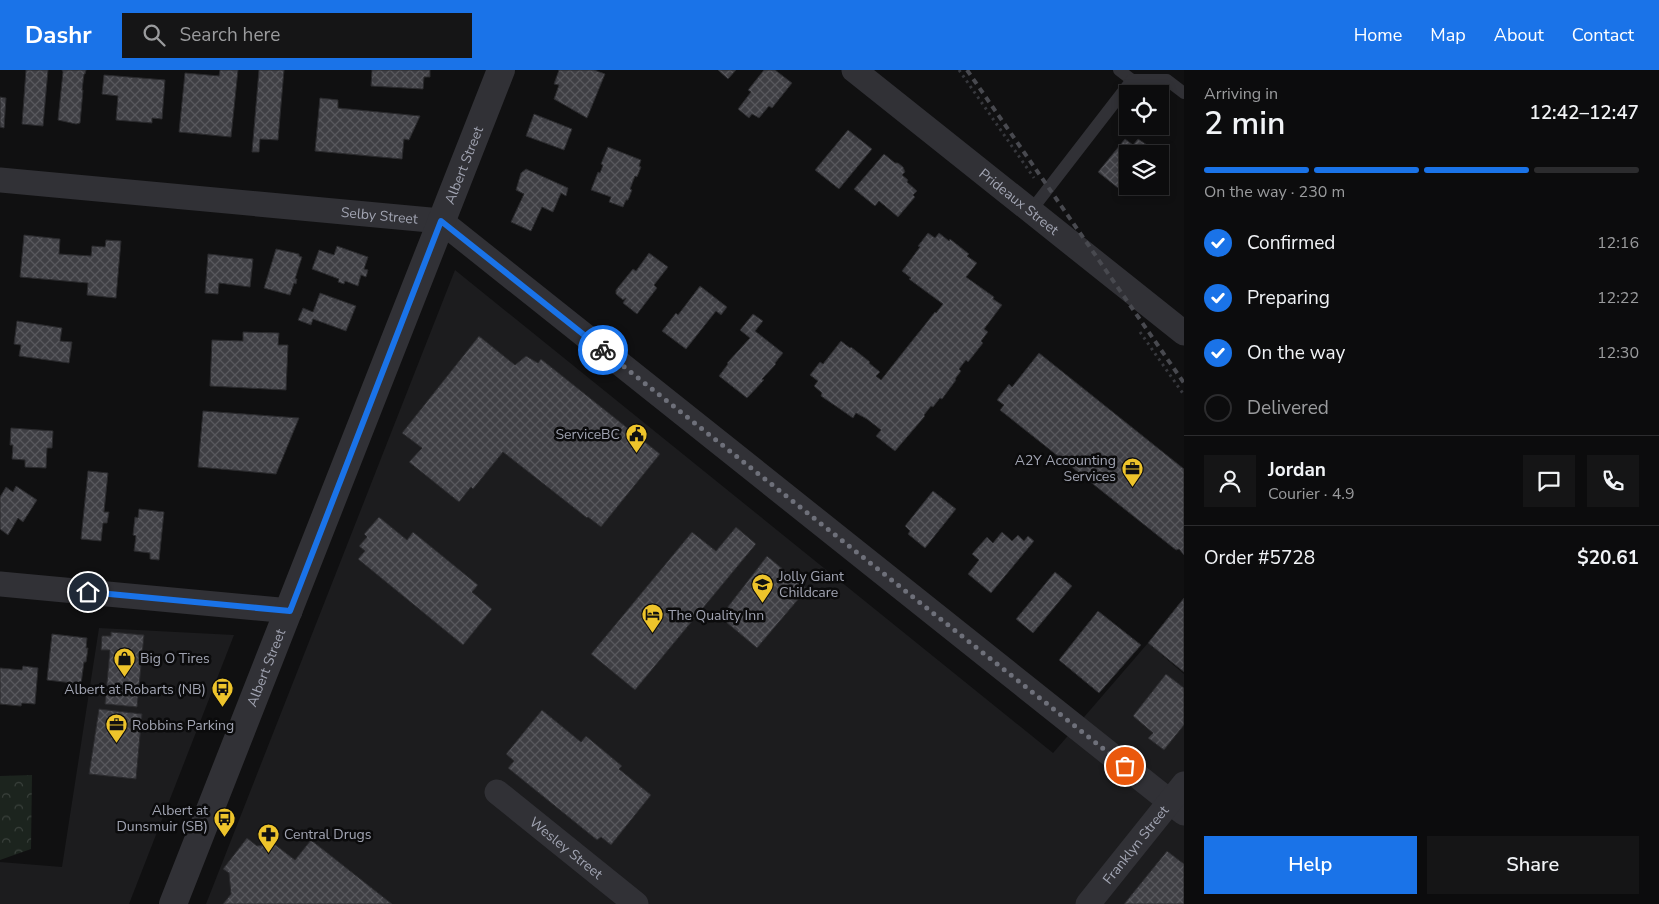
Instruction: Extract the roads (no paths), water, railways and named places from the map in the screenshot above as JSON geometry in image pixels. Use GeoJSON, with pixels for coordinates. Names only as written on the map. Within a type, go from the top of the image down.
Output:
{"type":"FeatureCollection","features":[{"type":"Feature","properties":{"kind":"street","name":"Albert Street"},"geometry":{"type":"LineString","coordinates":[[174,904],[501,70]]}},
{"type":"Feature","properties":{"kind":"street","name":"Prideaux Street"},"geometry":{"type":"LineString","coordinates":[[854,70],[1184,333]]}},
{"type":"Feature","properties":{"kind":"street","name":"Selby Street"},"geometry":{"type":"LineString","coordinates":[[0,180],[441,221]]}},
{"type":"Feature","properties":{"kind":"street"},"geometry":{"type":"LineString","coordinates":[[441,221],[1179,800]]}},
{"type":"Feature","properties":{"kind":"street"},"geometry":{"type":"LineString","coordinates":[[0,584],[290,611]]}},
{"type":"Feature","properties":{"kind":"street","name":"Wesley Street"},"geometry":{"type":"LineString","coordinates":[[497,792],[636,904]]}},
{"type":"Feature","properties":{"kind":"street","name":"Franklyn Street"},"geometry":{"type":"LineString","coordinates":[[1088,904],[1179,800]]}},
{"type":"Feature","properties":{"kind":"lane"},"geometry":{"type":"LineString","coordinates":[[1119,70],[1132,80],[1167,80],[1184,93]]}},
{"type":"Feature","properties":{"kind":"lane"},"geometry":{"type":"LineString","coordinates":[[1030,212],[1132,80]]}},
{"type":"Feature","properties":{"kind":"railway"},"geometry":{"type":"LineString","coordinates":[[967,70],[1184,383]]}},
{"type":"Feature","properties":{"kind":"place","name":"ServiceBC"},"geometry":{"type":"Point","coordinates":[636,453]}},
{"type":"Feature","properties":{"kind":"place","name":"A2Y Accounting Services"},"geometry":{"type":"Point","coordinates":[1132,487]}},
{"type":"Feature","properties":{"kind":"place","name":"Jolly Giant Childcare"},"geometry":{"type":"Point","coordinates":[763,603]}},
{"type":"Feature","properties":{"kind":"place","name":"The Quality Inn"},"geometry":{"type":"Point","coordinates":[652,634]}},
{"type":"Feature","properties":{"kind":"place","name":"Big O Tires"},"geometry":{"type":"Point","coordinates":[124,677]}},
{"type":"Feature","properties":{"kind":"place","name":"Albert at Robarts (NB)"},"geometry":{"type":"Point","coordinates":[222,708]}},
{"type":"Feature","properties":{"kind":"place","name":"Robbins Parking"},"geometry":{"type":"Point","coordinates":[116,744]}},
{"type":"Feature","properties":{"kind":"place","name":"Albert at Dunsmuir (SB)"},"geometry":{"type":"Point","coordinates":[224,837]}},
{"type":"Feature","properties":{"kind":"place","name":"Central Drugs"},"geometry":{"type":"Point","coordinates":[268,853]}}]}
